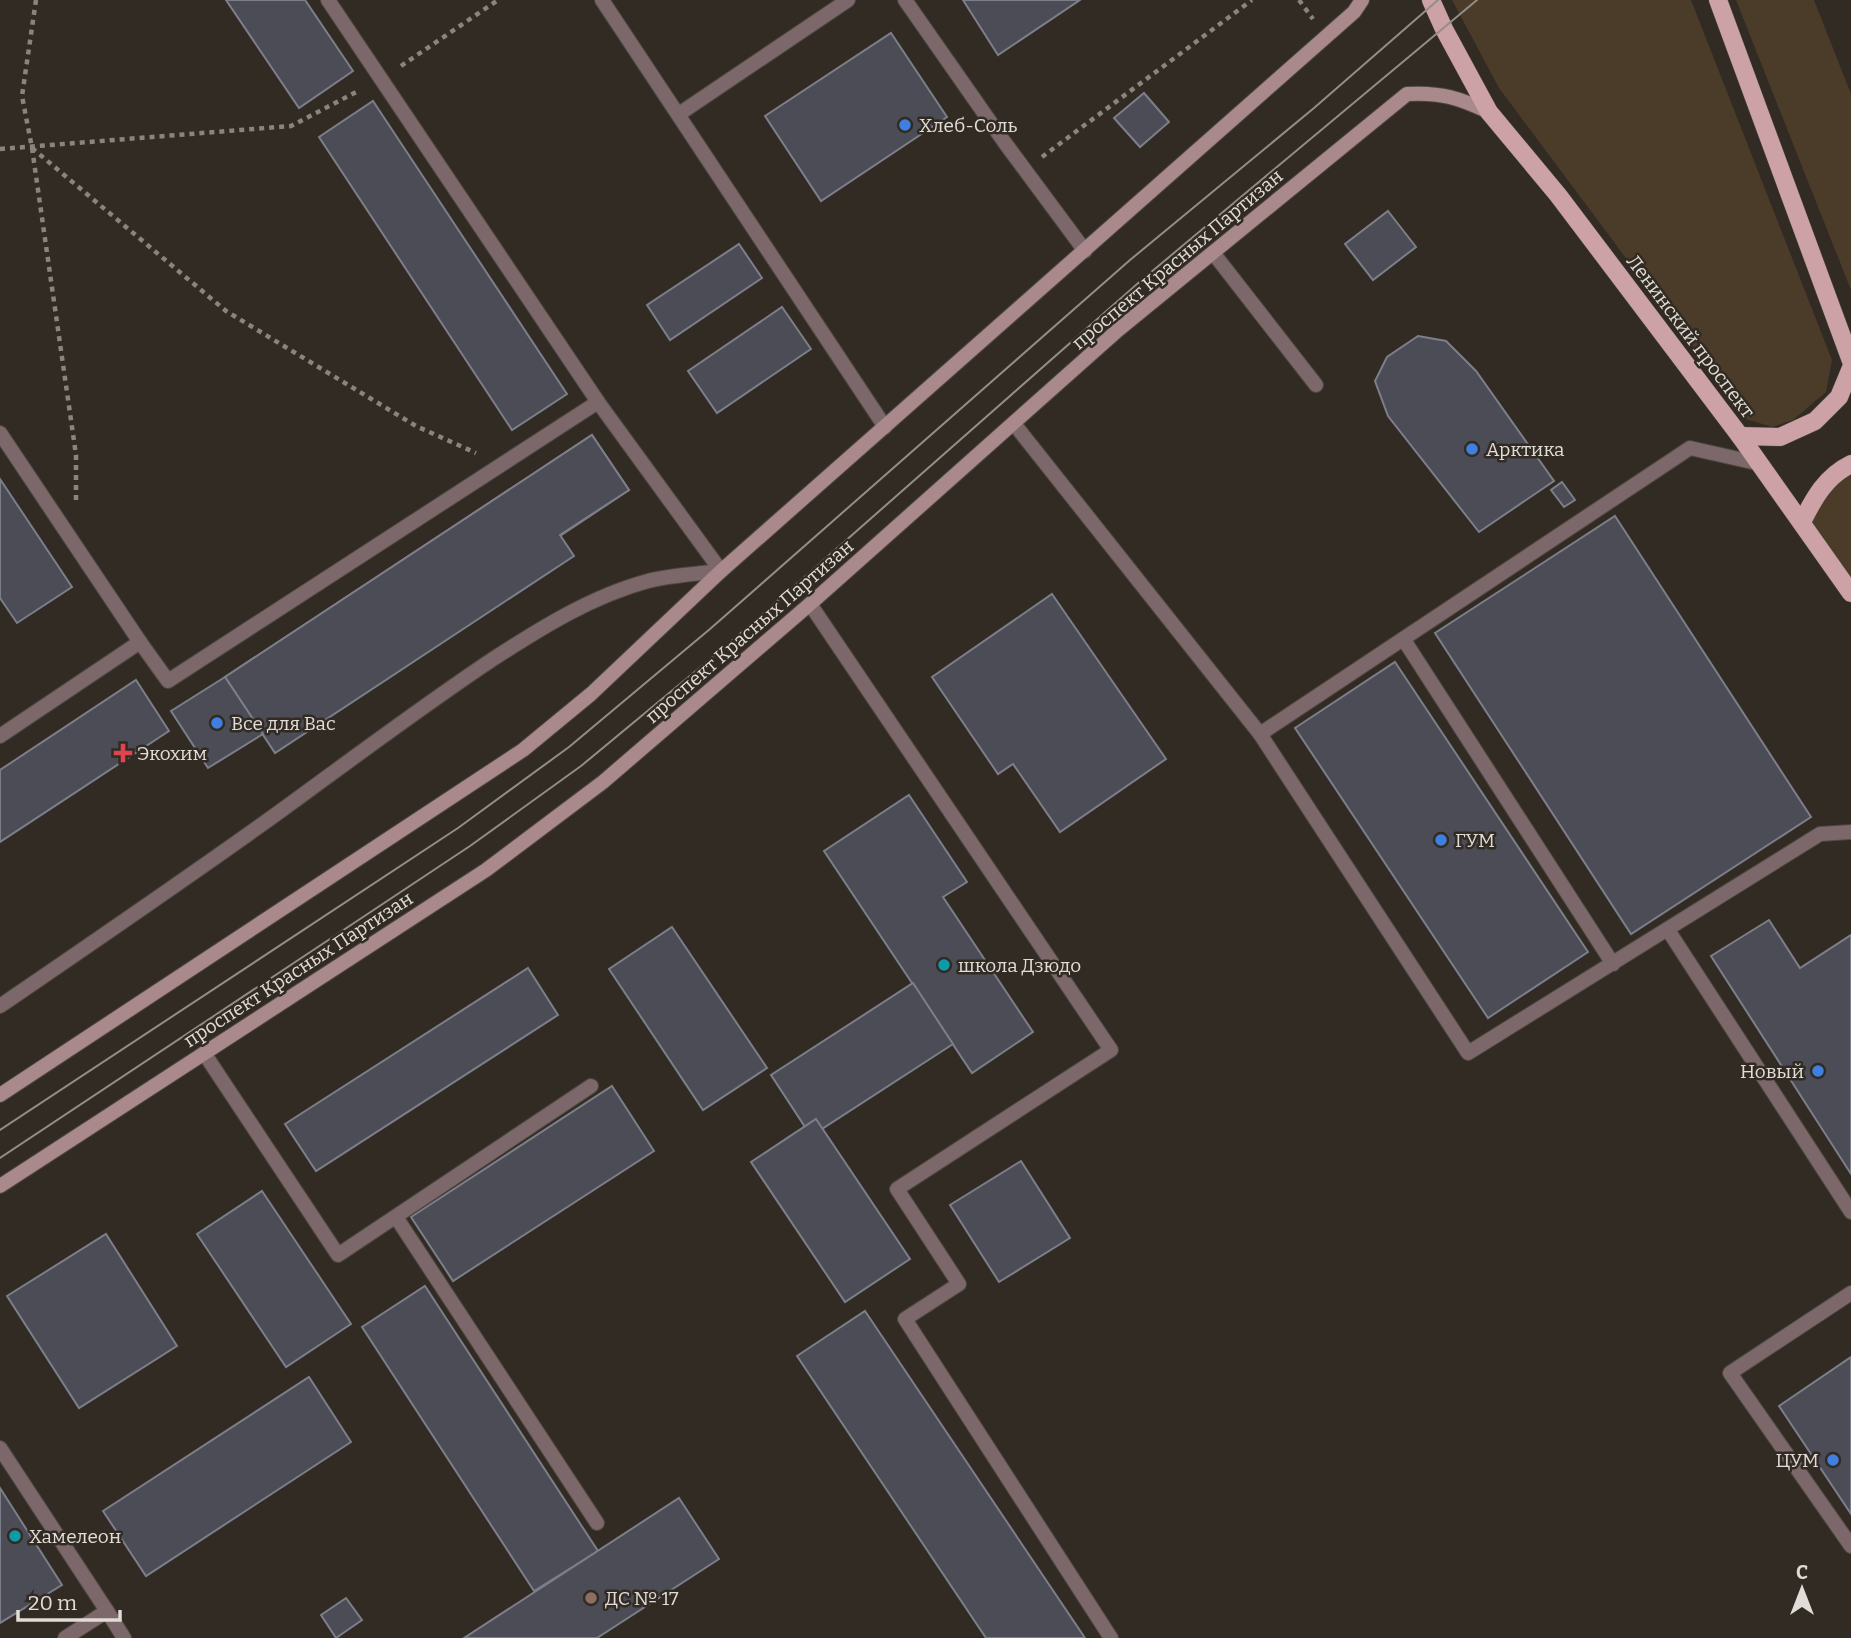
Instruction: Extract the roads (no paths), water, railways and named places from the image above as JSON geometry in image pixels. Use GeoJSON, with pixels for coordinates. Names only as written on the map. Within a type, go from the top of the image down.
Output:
{"type":"FeatureCollection","features":[{"type":"Feature","properties":{"kind":"main road"},"geometry":{"type":"LineString","coordinates":[[0,1095],[523,750],[591,694],[721,571],[1354,12],[1362,0]]}},
{"type":"Feature","properties":{"kind":"main road","name":"Ленинский проспект"},"geometry":{"type":"LineString","coordinates":[[1431,0],[1489,112],[1558,195],[1740,436],[1851,593]]}},
{"type":"Feature","properties":{"kind":"main road"},"geometry":{"type":"LineString","coordinates":[[1718,0],[1851,361]]}},
{"type":"Feature","properties":{"kind":"main road","name":"проспект Красных Партизан"},"geometry":{"type":"LineString","coordinates":[[0,1186],[496,862],[603,782],[1015,425],[1118,330],[1407,94],[1431,92],[1458,98],[1489,112]]}},
{"type":"Feature","properties":{"kind":"main road"},"geometry":{"type":"LineString","coordinates":[[1740,436],[1780,437],[1815,421],[1839,397],[1851,368]]}},
{"type":"Feature","properties":{"kind":"main road"},"geometry":{"type":"LineString","coordinates":[[1802,522],[1815,495],[1837,471],[1851,464]]}},
{"type":"Feature","properties":{"kind":"street"},"geometry":{"type":"LineString","coordinates":[[0,1006],[186,879],[462,680],[520,642],[581,607],[614,592],[647,582],[721,571],[598,402],[328,0]]}},
{"type":"Feature","properties":{"kind":"street"},"geometry":{"type":"LineString","coordinates":[[602,0],[885,427]]}},
{"type":"Feature","properties":{"kind":"street"},"geometry":{"type":"LineString","coordinates":[[679,114],[848,0]]}},
{"type":"Feature","properties":{"kind":"street"},"geometry":{"type":"LineString","coordinates":[[905,0],[1025,171],[1085,251]]}},
{"type":"Feature","properties":{"kind":"street"},"geometry":{"type":"LineString","coordinates":[[1213,254],[1316,386]]}},
{"type":"Feature","properties":{"kind":"street"},"geometry":{"type":"LineString","coordinates":[[0,433],[168,681],[598,402]]}},
{"type":"Feature","properties":{"kind":"street"},"geometry":{"type":"LineString","coordinates":[[1015,425],[1260,734],[1468,1053],[1820,834],[1851,832]]}},
{"type":"Feature","properties":{"kind":"street"},"geometry":{"type":"LineString","coordinates":[[1260,734],[1690,448],[1761,464]]}},
{"type":"Feature","properties":{"kind":"street"},"geometry":{"type":"LineString","coordinates":[[810,604],[1111,1050],[897,1189],[959,1284],[905,1319],[1111,1638]]}},
{"type":"Feature","properties":{"kind":"street"},"geometry":{"type":"LineString","coordinates":[[1404,640],[1614,964]]}},
{"type":"Feature","properties":{"kind":"street"},"geometry":{"type":"LineString","coordinates":[[0,736],[140,642]]}},
{"type":"Feature","properties":{"kind":"street"},"geometry":{"type":"LineString","coordinates":[[1668,930],[1851,1212]]}},
{"type":"Feature","properties":{"kind":"street"},"geometry":{"type":"LineString","coordinates":[[204,1053],[338,1255],[591,1086]]}},
{"type":"Feature","properties":{"kind":"street"},"geometry":{"type":"LineString","coordinates":[[396,1217],[597,1523]]}},
{"type":"Feature","properties":{"kind":"street"},"geometry":{"type":"LineString","coordinates":[[1851,1293],[1730,1373],[1851,1546]]}},
{"type":"Feature","properties":{"kind":"street"},"geometry":{"type":"LineString","coordinates":[[0,1448],[124,1638]]}},
{"type":"Feature","properties":{"kind":"street"},"geometry":{"type":"LineString","coordinates":[[65,1638],[107,1611]]}},
{"type":"Feature","properties":{"kind":"tram line"},"geometry":{"type":"LineString","coordinates":[[0,1130],[458,828],[569,747],[710,629],[1130,260],[1314,108],[1438,0]]}},
{"type":"Feature","properties":{"kind":"tram line"},"geometry":{"type":"LineString","coordinates":[[0,1158],[470,846],[581,766],[726,646],[1144,278],[1477,0]]}},
{"type":"Feature","properties":{"kind":"place","name":"Хлеб-Соль"},"geometry":{"type":"Point","coordinates":[905,125]}},
{"type":"Feature","properties":{"kind":"place","name":"Арктика"},"geometry":{"type":"Point","coordinates":[1472,449]}},
{"type":"Feature","properties":{"kind":"place","name":"Все для Вас"},"geometry":{"type":"Point","coordinates":[217,723]}},
{"type":"Feature","properties":{"kind":"place","name":"Экохим"},"geometry":{"type":"Point","coordinates":[123,753]}},
{"type":"Feature","properties":{"kind":"place","name":"ГУМ"},"geometry":{"type":"Point","coordinates":[1441,840]}},
{"type":"Feature","properties":{"kind":"place","name":"школа Дзюдо"},"geometry":{"type":"Point","coordinates":[944,965]}},
{"type":"Feature","properties":{"kind":"place","name":"Новый"},"geometry":{"type":"Point","coordinates":[1818,1071]}},
{"type":"Feature","properties":{"kind":"place","name":"ЦУМ"},"geometry":{"type":"Point","coordinates":[1833,1460]}},
{"type":"Feature","properties":{"kind":"place","name":"Хамелеон"},"geometry":{"type":"Point","coordinates":[15,1536]}},
{"type":"Feature","properties":{"kind":"place","name":"ДС № 17"},"geometry":{"type":"Point","coordinates":[591,1598]}}]}
